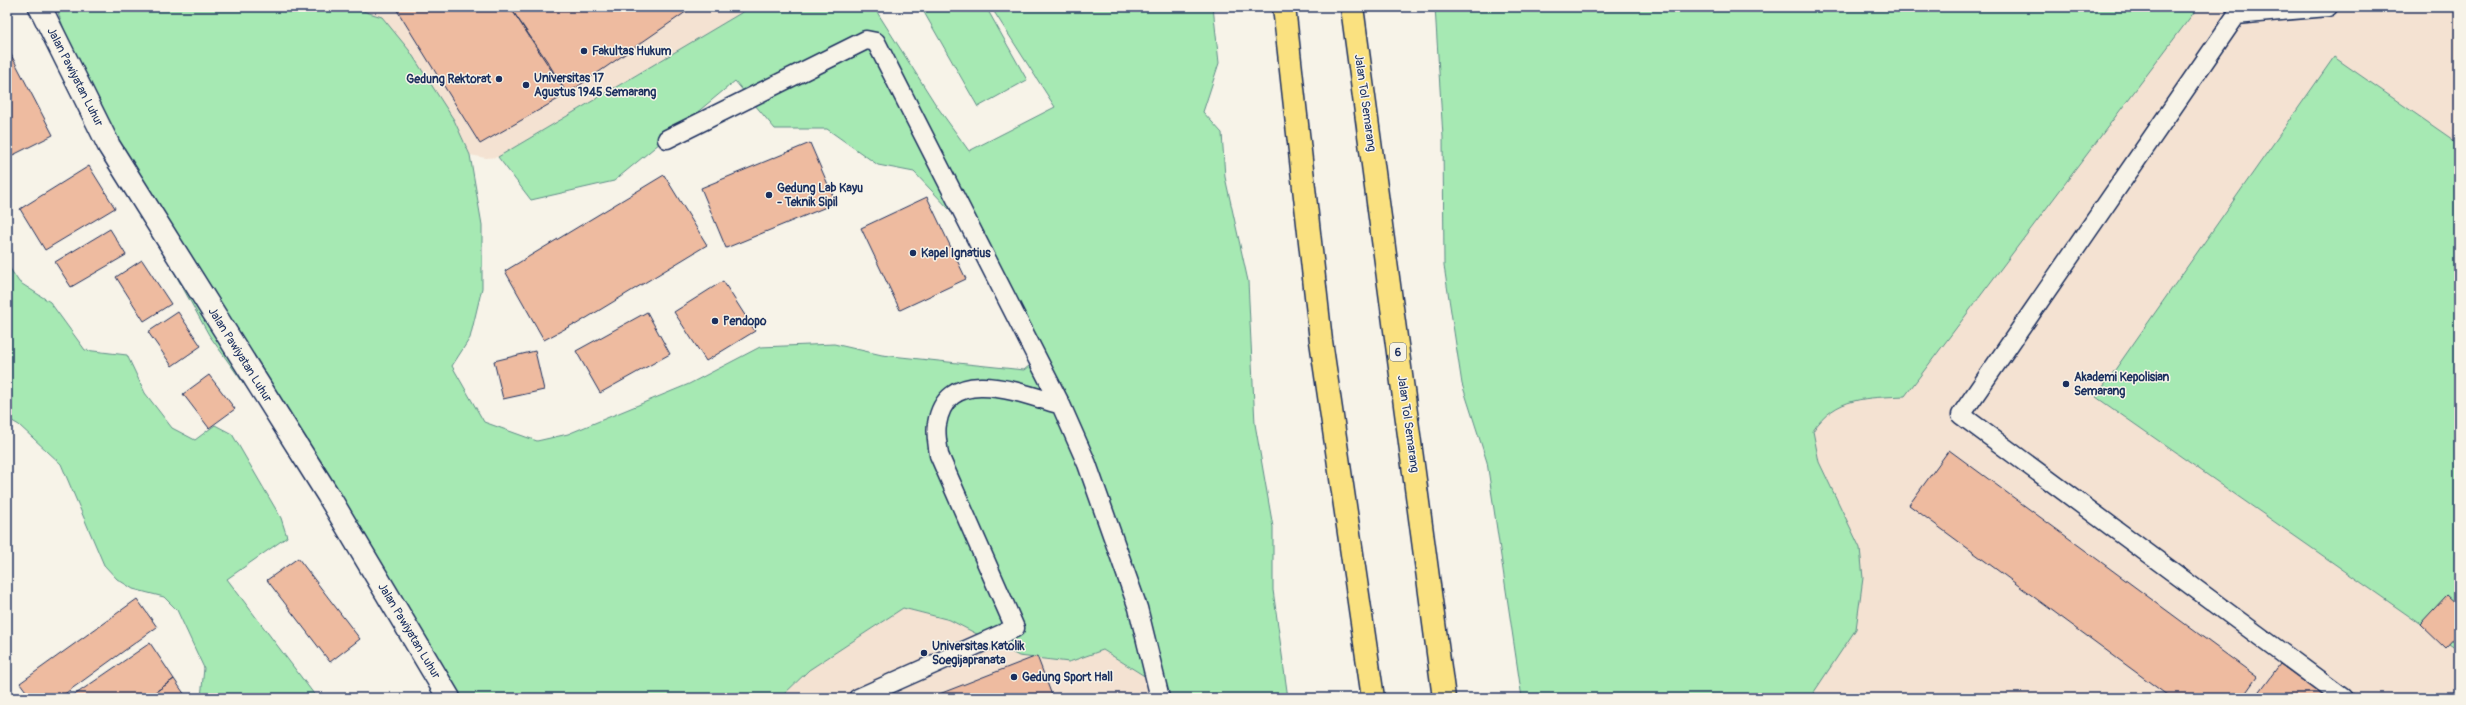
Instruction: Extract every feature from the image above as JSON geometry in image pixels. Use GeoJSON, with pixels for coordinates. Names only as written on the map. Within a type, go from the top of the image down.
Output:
{"type":"FeatureCollection","features":[{"type":"Feature","properties":{"kind":"highway"},"geometry":{"type":"LineString","coordinates":[[1284,7],[1321,341],[1373,698]]}},
{"type":"Feature","properties":{"kind":"highway","name":"Jalan Tol Semarang"},"geometry":{"type":"LineString","coordinates":[[1352,7],[1444,698]]}},
{"type":"Feature","properties":{"kind":"main road","name":"Jalan Pawiyatan Luhur"},"geometry":{"type":"LineString","coordinates":[[40,7],[109,146],[328,496],[450,698]]}},
{"type":"Feature","properties":{"kind":"lane"},"geometry":{"type":"LineString","coordinates":[[2328,7],[2239,11],[1961,415],[2343,698]]}},
{"type":"Feature","properties":{"kind":"lane"},"geometry":{"type":"LineString","coordinates":[[668,139],[866,40],[874,41],[1061,405],[1086,464],[1138,608],[1160,698]]}},
{"type":"Feature","properties":{"kind":"lane"},"geometry":{"type":"LineString","coordinates":[[858,698],[1015,628],[939,455],[937,425],[944,404],[955,394],[972,386],[1002,388],[1061,405]]}},
{"type":"Feature","properties":{"kind":"shaded area","name":"Universitas 17 Agustus 1945 Semarang"},"geometry":{"type":"Polygon","coordinates":[[[350,7],[751,7],[498,157],[486,158],[470,155],[454,120],[382,17],[350,7]]]}},
{"type":"Feature","properties":{"kind":"shaded area","name":"Akademi Kepolisian Semarang"},"geometry":{"type":"Polygon","coordinates":[[[1861,7],[2459,7],[2459,698],[1563,698],[1861,7]]]}},
{"type":"Feature","properties":{"kind":"shaded area","name":"Universitas Katolik Soegijapranata"},"geometry":{"type":"Polygon","coordinates":[[[903,608],[950,620],[1019,656],[1069,662],[1103,650],[1146,677],[1161,698],[780,698],[809,670],[903,608]]]}},
{"type":"Feature","properties":{"kind":"green space"},"geometry":{"type":"Polygon","coordinates":[[[56,7],[350,7],[382,17],[409,50],[454,120],[470,155],[482,225],[482,288],[470,338],[452,366],[484,422],[537,441],[568,434],[689,384],[760,347],[834,344],[882,355],[1024,370],[1041,356],[968,229],[914,172],[878,165],[827,129],[775,129],[735,81],[614,181],[531,200],[498,157],[751,7],[879,7],[877,12],[936,105],[969,151],[1055,107],[991,7],[1213,7],[1219,63],[1203,112],[1222,133],[1225,177],[1248,281],[1255,424],[1273,527],[1273,590],[1288,698],[1161,698],[1146,677],[1103,650],[1069,662],[1019,656],[950,620],[903,608],[809,670],[780,698],[436,698],[374,587],[302,465],[209,335],[128,189],[83,82],[56,7]]]}},
{"type":"Feature","properties":{"kind":"green space"},"geometry":{"type":"Polygon","coordinates":[[[921,7],[986,7],[1027,80],[978,107],[921,7]]]}},
{"type":"Feature","properties":{"kind":"green space"},"geometry":{"type":"Polygon","coordinates":[[[1435,7],[2198,7],[1905,396],[1878,397],[1853,401],[1842,405],[1832,411],[1813,431],[1819,462],[1860,548],[1863,578],[1856,629],[1810,698],[1522,698],[1487,462],[1462,384],[1444,266],[1443,137],[1435,7]]]}},
{"type":"Feature","properties":{"kind":"green space"},"geometry":{"type":"Polygon","coordinates":[[[2334,57],[2459,144],[2459,651],[2096,397],[2334,57]]]}},
{"type":"Feature","properties":{"kind":"green space"},"geometry":{"type":"Polygon","coordinates":[[[7,264],[19,282],[50,302],[85,350],[127,355],[145,393],[172,428],[195,440],[215,425],[232,434],[281,518],[287,537],[227,579],[317,698],[201,698],[204,668],[177,610],[164,597],[133,589],[117,579],[104,565],[61,464],[19,425],[7,418],[7,264]]]}},
{"type":"Feature","properties":{"kind":"building","name":"Gedung Rektorat"},"geometry":{"type":"Polygon","coordinates":[[[395,7],[510,7],[547,61],[567,94],[480,144],[395,7]]]}},
{"type":"Feature","properties":{"kind":"building","name":"Fakultas Hukum"},"geometry":{"type":"Polygon","coordinates":[[[510,7],[693,7],[567,94],[510,7]]]}},
{"type":"Feature","properties":{"kind":"building"},"geometry":{"type":"Polygon","coordinates":[[[7,47],[53,135],[7,158],[7,47]]]}},
{"type":"Feature","properties":{"kind":"building","name":"Gedung Lab Kayu - Teknik Sipil"},"geometry":{"type":"Polygon","coordinates":[[[810,143],[836,203],[726,248],[701,188],[810,143]]]}},
{"type":"Feature","properties":{"kind":"building"},"geometry":{"type":"Polygon","coordinates":[[[89,166],[115,208],[45,250],[20,209],[89,166]]]}},
{"type":"Feature","properties":{"kind":"building"},"geometry":{"type":"Polygon","coordinates":[[[664,175],[707,245],[575,325],[574,324],[544,340],[505,271],[664,175]]]}},
{"type":"Feature","properties":{"kind":"building","name":"Kapel Ignatius"},"geometry":{"type":"Polygon","coordinates":[[[927,197],[966,279],[900,310],[861,228],[927,197]]]}},
{"type":"Feature","properties":{"kind":"building"},"geometry":{"type":"Polygon","coordinates":[[[110,229],[126,255],[71,287],[55,262],[110,229]]]}},
{"type":"Feature","properties":{"kind":"building"},"geometry":{"type":"Polygon","coordinates":[[[142,260],[171,304],[144,321],[116,277],[142,260]]]}},
{"type":"Feature","properties":{"kind":"building","name":"Pendopo"},"geometry":{"type":"Polygon","coordinates":[[[723,281],[755,331],[706,361],[674,312],[723,281]]]}},
{"type":"Feature","properties":{"kind":"building"},"geometry":{"type":"Polygon","coordinates":[[[178,312],[201,346],[172,366],[148,332],[178,312]]]}},
{"type":"Feature","properties":{"kind":"building"},"geometry":{"type":"Polygon","coordinates":[[[647,312],[670,354],[600,393],[576,351],[647,312]]]}},
{"type":"Feature","properties":{"kind":"building"},"geometry":{"type":"Polygon","coordinates":[[[535,351],[544,390],[503,399],[494,361],[535,351]]]}},
{"type":"Feature","properties":{"kind":"building"},"geometry":{"type":"Polygon","coordinates":[[[209,375],[235,409],[209,428],[183,394],[209,375]]]}},
{"type":"Feature","properties":{"kind":"building"},"geometry":{"type":"Polygon","coordinates":[[[1949,450],[2257,677],[2242,698],[2171,698],[1909,505],[1949,450]]]}},
{"type":"Feature","properties":{"kind":"building"},"geometry":{"type":"Polygon","coordinates":[[[298,558],[360,639],[330,662],[267,580],[298,558]]]}},
{"type":"Feature","properties":{"kind":"building"},"geometry":{"type":"Polygon","coordinates":[[[2447,595],[2459,606],[2459,633],[2445,648],[2420,624],[2447,595]]]}},
{"type":"Feature","properties":{"kind":"building"},"geometry":{"type":"Polygon","coordinates":[[[137,599],[157,627],[59,698],[31,698],[20,683],[137,599]]]}},
{"type":"Feature","properties":{"kind":"building"},"geometry":{"type":"Polygon","coordinates":[[[150,643],[174,679],[147,698],[70,698],[150,643]]]}},
{"type":"Feature","properties":{"kind":"building","name":"Gedung Sport Hall"},"geometry":{"type":"Polygon","coordinates":[[[1037,656],[1053,698],[929,698],[1037,656]]]}},
{"type":"Feature","properties":{"kind":"building"},"geometry":{"type":"Polygon","coordinates":[[[2280,664],[2328,698],[2255,698],[2280,664]]]}},
{"type":"Feature","properties":{"kind":"building"},"geometry":{"type":"Polygon","coordinates":[[[174,679],[187,698],[147,698],[174,679]]]}},
{"type":"Feature","properties":{"kind":"place","name":"Fakultas Hukum"},"geometry":{"type":"Point","coordinates":[584,51]}},
{"type":"Feature","properties":{"kind":"place","name":"Gedung Rektorat"},"geometry":{"type":"Point","coordinates":[499,79]}},
{"type":"Feature","properties":{"kind":"place","name":"Universitas 17 Agustus 1945 Semarang"},"geometry":{"type":"Point","coordinates":[526,85]}},
{"type":"Feature","properties":{"kind":"place","name":"Gedung Lab Kayu - Teknik Sipil"},"geometry":{"type":"Point","coordinates":[769,195]}},
{"type":"Feature","properties":{"kind":"place","name":"Kapel Ignatius"},"geometry":{"type":"Point","coordinates":[913,253]}},
{"type":"Feature","properties":{"kind":"place","name":"Pendopo"},"geometry":{"type":"Point","coordinates":[715,321]}},
{"type":"Feature","properties":{"kind":"place","name":"Akademi Kepolisian Semarang"},"geometry":{"type":"Point","coordinates":[2066,384]}},
{"type":"Feature","properties":{"kind":"place","name":"Universitas Katolik Soegijapranata"},"geometry":{"type":"Point","coordinates":[924,653]}},
{"type":"Feature","properties":{"kind":"place","name":"Gedung Sport Hall"},"geometry":{"type":"Point","coordinates":[1014,677]}}]}
